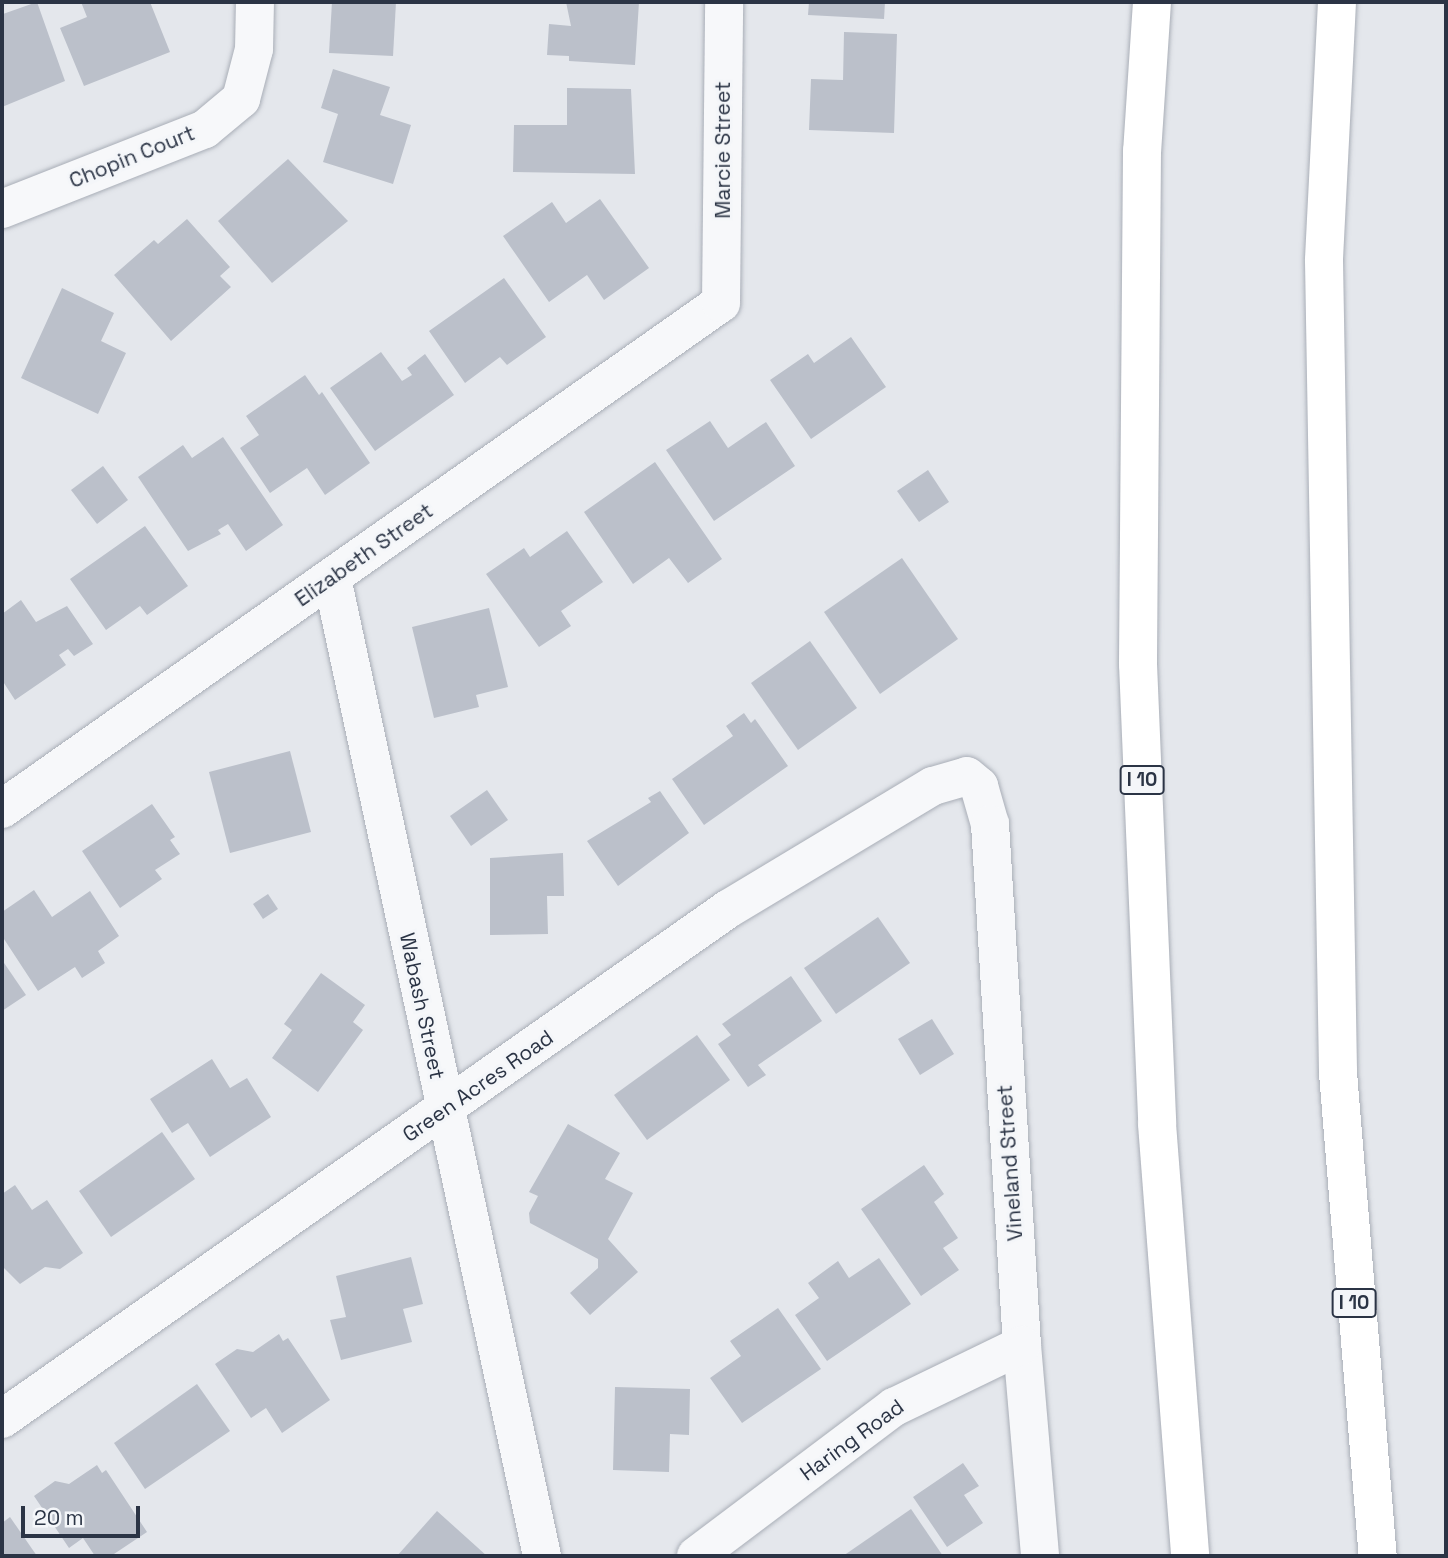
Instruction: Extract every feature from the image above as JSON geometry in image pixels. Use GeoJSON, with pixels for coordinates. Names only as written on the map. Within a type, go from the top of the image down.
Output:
{"type":"FeatureCollection","features":[{"type":"Feature","properties":{"kind":"highway","name":"I 10"},"geometry":{"type":"LineString","coordinates":[[1152,2],[1142,151],[1138,664],[1157,1124],[1190,1556]]}},
{"type":"Feature","properties":{"kind":"highway","name":"I 10"},"geometry":{"type":"LineString","coordinates":[[1337,2],[1324,261],[1338,1073],[1378,1556]]}},
{"type":"Feature","properties":{"kind":"street","name":"Chopin Court"},"geometry":{"type":"LineString","coordinates":[[2,209],[205,129],[241,99],[254,49],[255,2]]}},
{"type":"Feature","properties":{"kind":"street","name":"Marcie Street"},"geometry":{"type":"LineString","coordinates":[[722,298],[724,2]]}},
{"type":"Feature","properties":{"kind":"street","name":"Elizabeth Street"},"geometry":{"type":"LineString","coordinates":[[2,809],[721,303],[722,298]]}},
{"type":"Feature","properties":{"kind":"street","name":"Wabash Street"},"geometry":{"type":"LineString","coordinates":[[332,578],[444,1111],[542,1556]]}},
{"type":"Feature","properties":{"kind":"street","name":"Green Acres Road"},"geometry":{"type":"LineString","coordinates":[[2,1419],[728,909],[933,786],[967,776]]}},
{"type":"Feature","properties":{"kind":"street","name":"Vineland Street"},"geometry":{"type":"LineString","coordinates":[[967,776],[979,786],[990,824],[1022,1345],[1040,1556]]}},
{"type":"Feature","properties":{"kind":"street","name":"Haring Road"},"geometry":{"type":"LineString","coordinates":[[696,1556],[894,1407],[1022,1345]]}},
{"type":"Feature","properties":{"kind":"building"},"geometry":{"type":"Polygon","coordinates":[[[37,2],[65,81],[2,107],[3,14],[37,2]]]}},
{"type":"Feature","properties":{"kind":"building"},"geometry":{"type":"Polygon","coordinates":[[[81,2],[150,2],[170,52],[84,86],[60,28],[87,17],[81,2]]]}},
{"type":"Feature","properties":{"kind":"building"},"geometry":{"type":"Polygon","coordinates":[[[332,2],[396,2],[393,56],[329,53],[332,2]]]}},
{"type":"Feature","properties":{"kind":"building"},"geometry":{"type":"Polygon","coordinates":[[[566,2],[639,2],[635,65],[569,61],[569,56],[547,55],[549,24],[571,26],[566,2]]]}},
{"type":"Feature","properties":{"kind":"building"},"geometry":{"type":"Polygon","coordinates":[[[809,2],[885,2],[884,19],[808,15],[809,2]]]}},
{"type":"Feature","properties":{"kind":"building"},"geometry":{"type":"Polygon","coordinates":[[[844,32],[897,34],[894,133],[809,130],[811,79],[843,80],[844,32]]]}},
{"type":"Feature","properties":{"kind":"building"},"geometry":{"type":"Polygon","coordinates":[[[333,69],[390,87],[380,115],[411,125],[393,184],[323,162],[338,114],[321,108],[333,69]]]}},
{"type":"Feature","properties":{"kind":"building"},"geometry":{"type":"Polygon","coordinates":[[[567,88],[631,89],[635,174],[513,172],[514,125],[567,125],[567,88]]]}},
{"type":"Feature","properties":{"kind":"building"},"geometry":{"type":"Polygon","coordinates":[[[288,159],[348,221],[272,283],[218,221],[288,159]]]}},
{"type":"Feature","properties":{"kind":"building"},"geometry":{"type":"Polygon","coordinates":[[[600,199],[649,268],[604,300],[587,275],[549,302],[503,236],[552,202],[566,223],[600,199]]]}},
{"type":"Feature","properties":{"kind":"building"},"geometry":{"type":"Polygon","coordinates":[[[187,219],[230,267],[220,276],[231,287],[171,341],[114,275],[154,240],[158,244],[187,219]]]}},
{"type":"Feature","properties":{"kind":"building"},"geometry":{"type":"Polygon","coordinates":[[[504,278],[546,337],[507,365],[500,357],[465,383],[429,331],[504,278]]]}},
{"type":"Feature","properties":{"kind":"building"},"geometry":{"type":"Polygon","coordinates":[[[62,288],[114,313],[101,341],[126,353],[98,414],[21,378],[62,288]]]}},
{"type":"Feature","properties":{"kind":"building"},"geometry":{"type":"Polygon","coordinates":[[[851,337],[886,387],[811,439],[770,380],[808,354],[814,363],[851,337]]]}},
{"type":"Feature","properties":{"kind":"building"},"geometry":{"type":"Polygon","coordinates":[[[381,352],[402,381],[412,375],[407,368],[425,354],[454,395],[375,451],[330,388],[381,352]]]}},
{"type":"Feature","properties":{"kind":"building"},"geometry":{"type":"Polygon","coordinates":[[[305,375],[319,395],[322,392],[370,463],[325,495],[307,468],[270,493],[240,448],[259,435],[246,416],[305,375]]]}},
{"type":"Feature","properties":{"kind":"building"},"geometry":{"type":"Polygon","coordinates":[[[710,421],[728,448],[766,422],[795,466],[714,521],[666,450],[710,421]]]}},
{"type":"Feature","properties":{"kind":"building"},"geometry":{"type":"Polygon","coordinates":[[[223,437],[283,525],[246,551],[228,524],[218,530],[221,534],[188,551],[138,477],[183,445],[192,458],[223,437]]]}},
{"type":"Feature","properties":{"kind":"building"},"geometry":{"type":"Polygon","coordinates":[[[655,462],[722,559],[688,583],[669,558],[633,584],[584,512],[655,462]]]}},
{"type":"Feature","properties":{"kind":"building"},"geometry":{"type":"Polygon","coordinates":[[[103,466],[128,500],[97,524],[71,490],[103,466]]]}},
{"type":"Feature","properties":{"kind":"building"},"geometry":{"type":"Polygon","coordinates":[[[928,470],[949,502],[919,522],[897,491],[928,470]]]}},
{"type":"Feature","properties":{"kind":"building"},"geometry":{"type":"Polygon","coordinates":[[[145,526],[188,586],[147,615],[140,606],[106,630],[70,579],[145,526]]]}},
{"type":"Feature","properties":{"kind":"building"},"geometry":{"type":"Polygon","coordinates":[[[567,531],[603,582],[561,611],[571,626],[539,647],[486,574],[524,548],[530,557],[567,531]]]}},
{"type":"Feature","properties":{"kind":"building"},"geometry":{"type":"Polygon","coordinates":[[[902,558],[958,639],[880,694],[824,612],[902,558]]]}},
{"type":"Feature","properties":{"kind":"building"},"geometry":{"type":"Polygon","coordinates":[[[21,600],[36,622],[67,606],[93,644],[74,656],[68,649],[59,655],[66,665],[15,700],[2,680],[2,614],[21,600]]]}},
{"type":"Feature","properties":{"kind":"building"},"geometry":{"type":"Polygon","coordinates":[[[489,608],[508,687],[476,695],[479,707],[434,718],[412,627],[489,608]]]}},
{"type":"Feature","properties":{"kind":"building"},"geometry":{"type":"Polygon","coordinates":[[[810,641],[857,708],[798,750],[751,683],[810,641]]]}},
{"type":"Feature","properties":{"kind":"building"},"geometry":{"type":"Polygon","coordinates":[[[744,713],[751,723],[755,719],[788,766],[704,825],[672,779],[733,736],[726,726],[744,713]]]}},
{"type":"Feature","properties":{"kind":"building"},"geometry":{"type":"Polygon","coordinates":[[[290,751],[311,832],[230,853],[209,772],[290,751]]]}},
{"type":"Feature","properties":{"kind":"building"},"geometry":{"type":"Polygon","coordinates":[[[487,790],[508,820],[471,846],[450,816],[487,790]]]}},
{"type":"Feature","properties":{"kind":"building"},"geometry":{"type":"Polygon","coordinates":[[[660,791],[689,833],[618,886],[587,841],[651,802],[648,798],[660,791]]]}},
{"type":"Feature","properties":{"kind":"building"},"geometry":{"type":"Polygon","coordinates":[[[152,804],[175,837],[170,840],[180,854],[155,870],[162,879],[120,908],[82,851],[152,804]]]}},
{"type":"Feature","properties":{"kind":"building"},"geometry":{"type":"Polygon","coordinates":[[[563,853],[564,896],[547,896],[548,934],[490,935],[490,858],[563,853]]]}},
{"type":"Feature","properties":{"kind":"building"},"geometry":{"type":"Polygon","coordinates":[[[34,890],[52,917],[90,891],[119,936],[98,951],[105,963],[82,978],[75,967],[38,991],[2,936],[2,912],[34,890]]]}},
{"type":"Feature","properties":{"kind":"building"},"geometry":{"type":"Polygon","coordinates":[[[268,894],[278,909],[263,919],[253,904],[268,894]]]}},
{"type":"Feature","properties":{"kind":"building"},"geometry":{"type":"Polygon","coordinates":[[[878,917],[910,963],[836,1014],[804,968],[878,917]]]}},
{"type":"Feature","properties":{"kind":"building"},"geometry":{"type":"Polygon","coordinates":[[[2,960],[26,995],[2,1011],[2,960]]]}},
{"type":"Feature","properties":{"kind":"building"},"geometry":{"type":"Polygon","coordinates":[[[321,973],[365,1005],[353,1022],[363,1030],[318,1092],[272,1058],[292,1030],[284,1024],[321,973]]]}},
{"type":"Feature","properties":{"kind":"building"},"geometry":{"type":"Polygon","coordinates":[[[791,976],[822,1021],[758,1065],[766,1075],[748,1087],[718,1044],[731,1035],[722,1024],[791,976]]]}},
{"type":"Feature","properties":{"kind":"building"},"geometry":{"type":"Polygon","coordinates":[[[932,1019],[954,1054],[920,1075],[898,1039],[932,1019]]]}},
{"type":"Feature","properties":{"kind":"building"},"geometry":{"type":"Polygon","coordinates":[[[697,1035],[730,1080],[647,1140],[614,1095],[697,1035]]]}},
{"type":"Feature","properties":{"kind":"building"},"geometry":{"type":"Polygon","coordinates":[[[212,1059],[230,1088],[247,1078],[271,1117],[210,1157],[188,1123],[172,1133],[150,1099],[212,1059]]]}},
{"type":"Feature","properties":{"kind":"building"},"geometry":{"type":"Polygon","coordinates":[[[568,1124],[620,1153],[605,1179],[633,1193],[608,1239],[638,1272],[590,1315],[570,1293],[598,1268],[598,1259],[530,1223],[529,1213],[538,1196],[529,1192],[568,1124]]]}},
{"type":"Feature","properties":{"kind":"building"},"geometry":{"type":"Polygon","coordinates":[[[162,1132],[195,1179],[111,1237],[79,1191],[162,1132]]]}},
{"type":"Feature","properties":{"kind":"building"},"geometry":{"type":"Polygon","coordinates":[[[924,1165],[944,1194],[934,1202],[958,1238],[943,1248],[959,1270],[921,1296],[861,1209],[924,1165]]]}},
{"type":"Feature","properties":{"kind":"building"},"geometry":{"type":"Polygon","coordinates":[[[15,1185],[32,1210],[47,1200],[83,1253],[60,1269],[45,1267],[20,1284],[2,1266],[2,1194],[15,1185]]]}},
{"type":"Feature","properties":{"kind":"building"},"geometry":{"type":"Polygon","coordinates":[[[411,1257],[423,1304],[403,1309],[412,1342],[341,1360],[330,1320],[346,1317],[336,1276],[411,1257]]]}},
{"type":"Feature","properties":{"kind":"building"},"geometry":{"type":"Polygon","coordinates":[[[879,1258],[911,1304],[827,1361],[795,1315],[819,1298],[808,1283],[838,1261],[849,1278],[879,1258]]]}},
{"type":"Feature","properties":{"kind":"building"},"geometry":{"type":"Polygon","coordinates":[[[778,1308],[821,1369],[742,1423],[710,1378],[741,1356],[730,1341],[778,1308]]]}},
{"type":"Feature","properties":{"kind":"building"},"geometry":{"type":"Polygon","coordinates":[[[279,1334],[283,1341],[288,1338],[330,1400],[282,1433],[266,1408],[251,1418],[215,1364],[237,1349],[253,1352],[279,1334]]]}},
{"type":"Feature","properties":{"kind":"building"},"geometry":{"type":"Polygon","coordinates":[[[197,1384],[230,1431],[145,1489],[114,1443],[197,1384]]]}},
{"type":"Feature","properties":{"kind":"building"},"geometry":{"type":"Polygon","coordinates":[[[615,1387],[690,1389],[689,1435],[670,1434],[669,1472],[613,1470],[615,1387]]]}},
{"type":"Feature","properties":{"kind":"building"},"geometry":{"type":"Polygon","coordinates":[[[963,1463],[979,1486],[964,1495],[983,1523],[947,1547],[913,1497],[963,1463]]]}},
{"type":"Feature","properties":{"kind":"building"},"geometry":{"type":"Polygon","coordinates":[[[97,1465],[102,1473],[106,1470],[147,1532],[111,1556],[95,1556],[83,1538],[69,1548],[34,1496],[55,1481],[69,1484],[97,1465]]]}},
{"type":"Feature","properties":{"kind":"building"},"geometry":{"type":"Polygon","coordinates":[[[911,1509],[943,1556],[843,1556],[911,1509]]]}},
{"type":"Feature","properties":{"kind":"building"},"geometry":{"type":"Polygon","coordinates":[[[437,1511],[487,1556],[397,1556],[437,1511]]]}},
{"type":"Feature","properties":{"kind":"building"},"geometry":{"type":"Polygon","coordinates":[[[10,1517],[37,1556],[2,1556],[2,1523],[10,1517]]]}}]}
